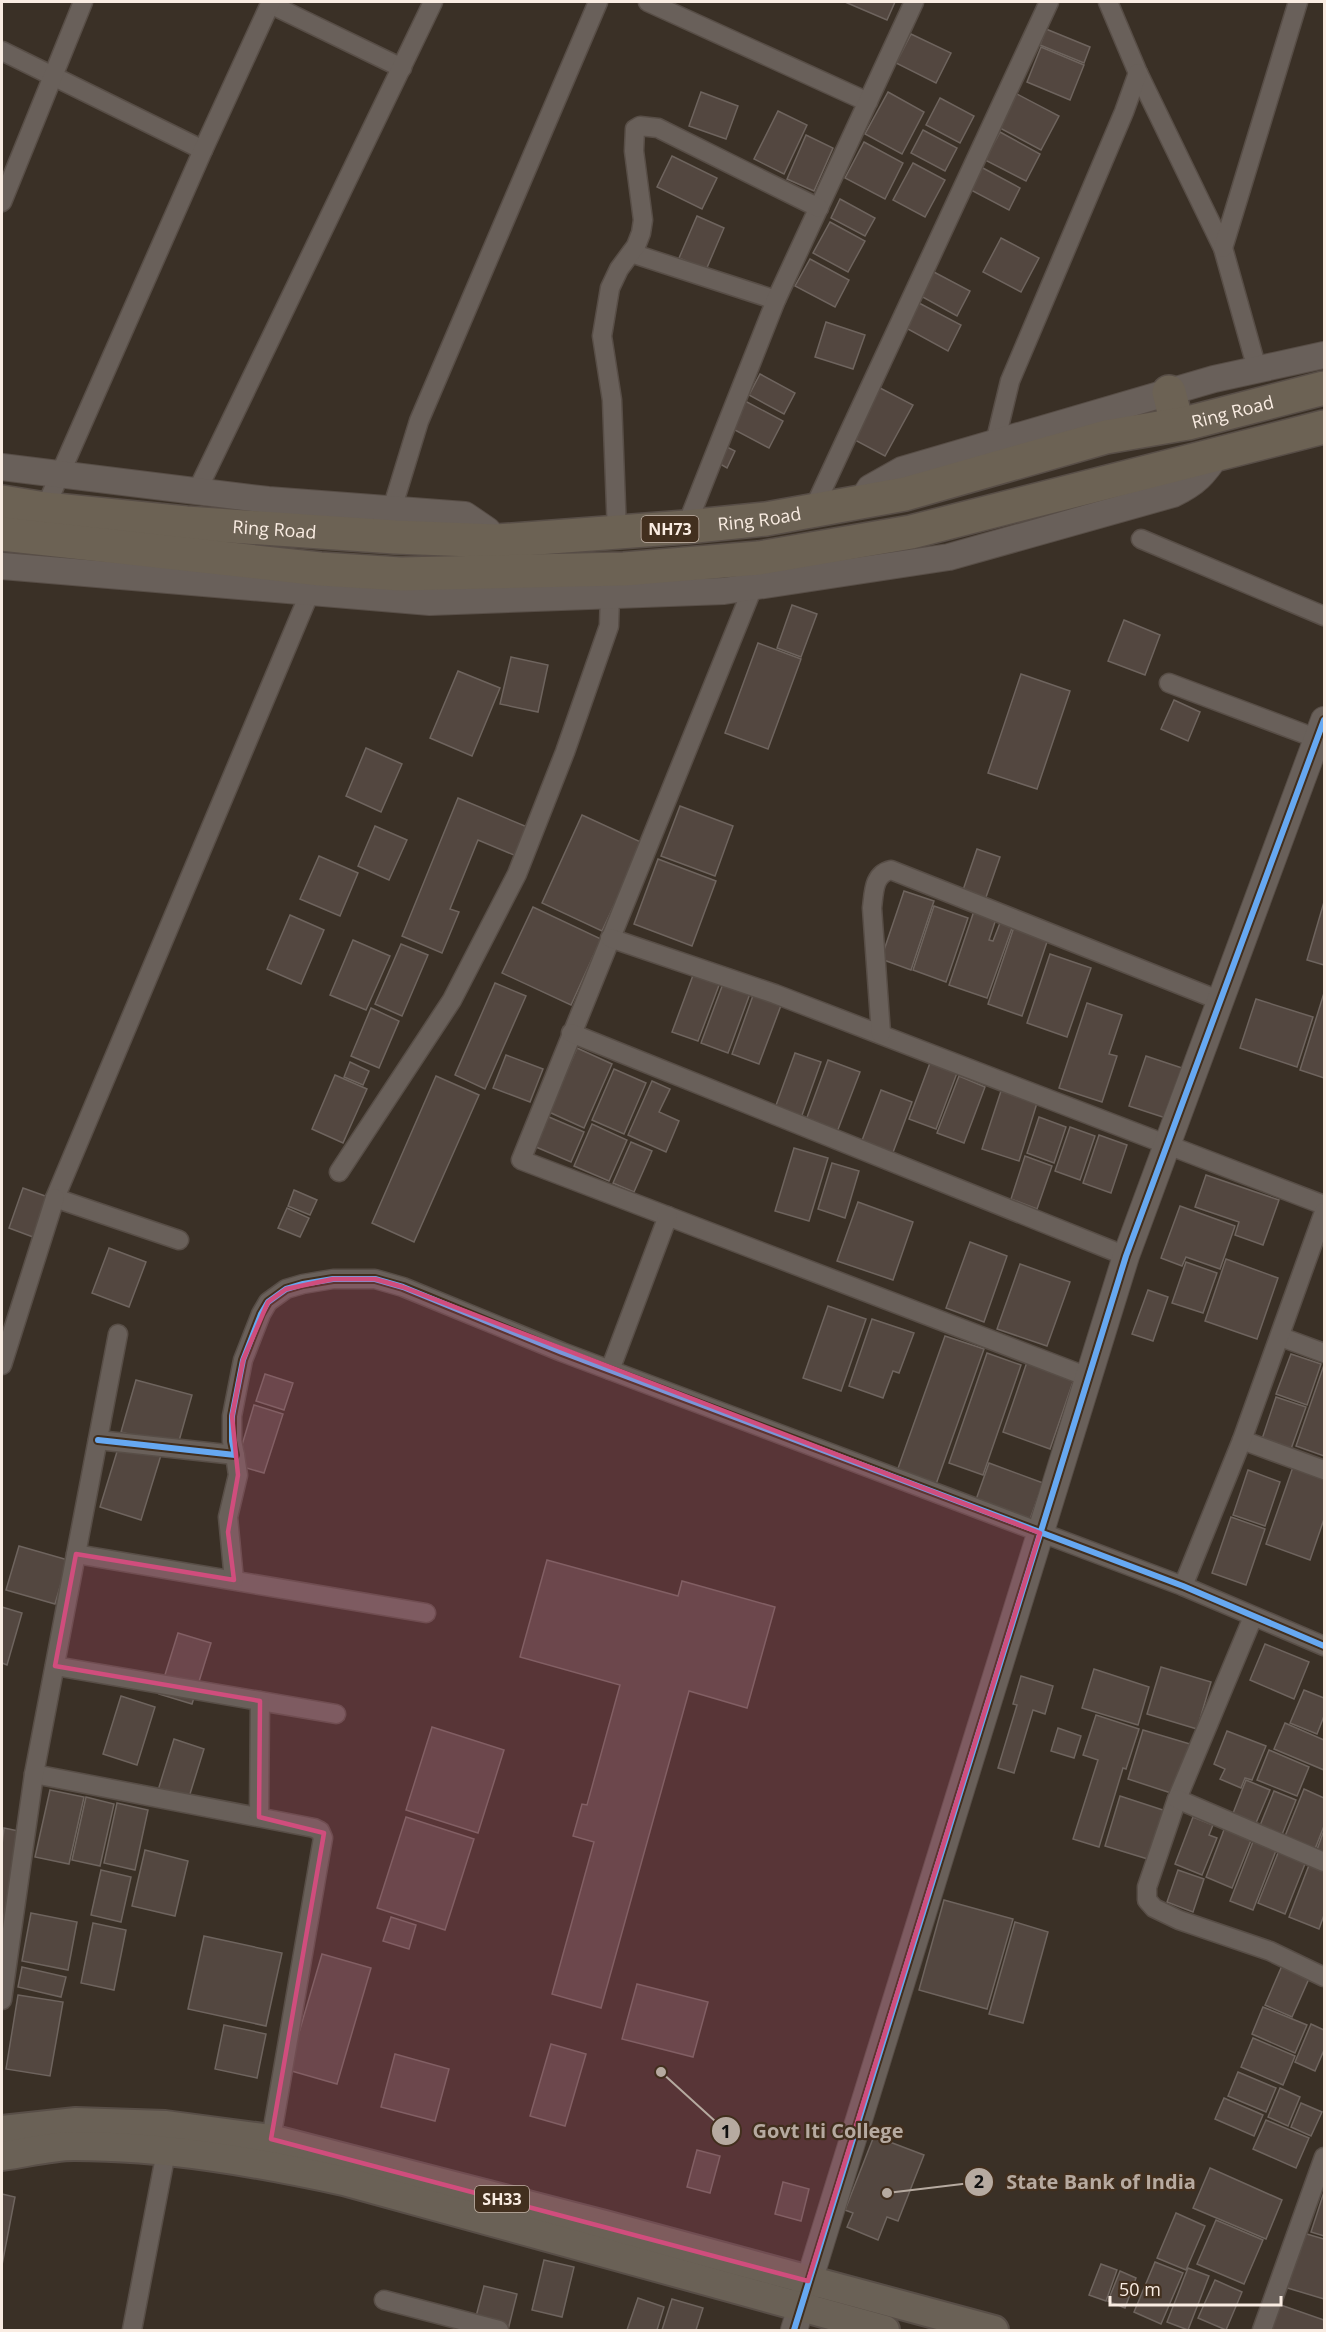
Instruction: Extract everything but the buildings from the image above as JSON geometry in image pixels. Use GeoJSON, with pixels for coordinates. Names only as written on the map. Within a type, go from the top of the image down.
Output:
{"type":"FeatureCollection","features":[{"type":"Feature","properties":{"kind":"highway","name":"Ring Road"},"geometry":{"type":"LineString","coordinates":[[2,502],[45,509],[198,524],[395,537],[497,541],[617,533],[766,519],[905,494],[1106,437],[1176,424],[1324,388]]}},
{"type":"Feature","properties":{"kind":"highway"},"geometry":{"type":"LineString","coordinates":[[1169,392],[1176,424]]}},
{"type":"Feature","properties":{"kind":"highway","name":"Ring Road"},"geometry":{"type":"LineString","coordinates":[[17,537],[196,554],[320,569],[532,585],[624,569],[759,558],[911,532],[1324,427]]}},
{"type":"Feature","properties":{"kind":"main road","name":"SH33"},"geometry":{"type":"LineString","coordinates":[[2,2130],[87,2122],[165,2125],[271,2139],[605,2225],[994,2331]]}},
{"type":"Feature","properties":{"kind":"main road","name":"SH33"},"geometry":{"type":"LineString","coordinates":[[2,2156],[73,2146],[166,2152],[264,2164],[344,2181],[797,2319],[885,2331]]}},
{"type":"Feature","properties":{"kind":"street"},"geometry":{"type":"LineString","coordinates":[[3,194],[83,2]]}},
{"type":"Feature","properties":{"kind":"street"},"geometry":{"type":"LineString","coordinates":[[197,491],[433,2]]}},
{"type":"Feature","properties":{"kind":"street"},"geometry":{"type":"LineString","coordinates":[[392,509],[419,421],[598,2]]}},
{"type":"Feature","properties":{"kind":"street"},"geometry":{"type":"LineString","coordinates":[[648,2],[868,102]]}},
{"type":"Feature","properties":{"kind":"street"},"geometry":{"type":"LineString","coordinates":[[686,527],[776,300],[914,2]]}},
{"type":"Feature","properties":{"kind":"street"},"geometry":{"type":"LineString","coordinates":[[813,510],[1050,2]]}},
{"type":"Feature","properties":{"kind":"street"},"geometry":{"type":"LineString","coordinates":[[1108,2],[1138,73],[1222,248],[1257,369]]}},
{"type":"Feature","properties":{"kind":"street"},"geometry":{"type":"LineString","coordinates":[[1116,21],[1124,2]]}},
{"type":"Feature","properties":{"kind":"street"},"geometry":{"type":"LineString","coordinates":[[1222,248],[1298,2]]}},
{"type":"Feature","properties":{"kind":"street"},"geometry":{"type":"LineString","coordinates":[[17,537],[45,509],[203,150],[271,3],[402,68]]}},
{"type":"Feature","properties":{"kind":"street"},"geometry":{"type":"LineString","coordinates":[[2,51],[203,150]]}},
{"type":"Feature","properties":{"kind":"street"},"geometry":{"type":"LineString","coordinates":[[995,443],[1010,381],[1124,112],[1138,73]]}},
{"type":"Feature","properties":{"kind":"street"},"geometry":{"type":"LineString","coordinates":[[617,533],[612,400],[603,336],[610,288],[641,233],[643,220],[634,151],[635,129],[640,126],[658,128],[819,208]]}},
{"type":"Feature","properties":{"kind":"street"},"geometry":{"type":"LineString","coordinates":[[631,253],[776,300]]}},
{"type":"Feature","properties":{"kind":"street"},"geometry":{"type":"LineString","coordinates":[[861,502],[870,488],[902,470],[1169,392],[1257,369],[1324,355]]}},
{"type":"Feature","properties":{"kind":"street"},"geometry":{"type":"LineString","coordinates":[[2,566],[430,602],[532,585],[610,595],[724,591],[949,557],[1173,494],[1192,485],[1205,472],[1218,453]]}},
{"type":"Feature","properties":{"kind":"street"},"geometry":{"type":"LineString","coordinates":[[2,467],[268,500],[465,515],[487,530],[497,541]]}},
{"type":"Feature","properties":{"kind":"street"},"geometry":{"type":"LineString","coordinates":[[1141,539],[1324,616]]}},
{"type":"Feature","properties":{"kind":"street"},"geometry":{"type":"LineString","coordinates":[[753,586],[521,1160],[1088,1377]]}},
{"type":"Feature","properties":{"kind":"street"},"geometry":{"type":"LineString","coordinates":[[2,1365],[55,1198],[310,592]]}},
{"type":"Feature","properties":{"kind":"street"},"geometry":{"type":"LineString","coordinates":[[339,1172],[452,1000],[517,874],[565,752],[609,626],[610,595]]}},
{"type":"Feature","properties":{"kind":"street"},"geometry":{"type":"LineString","coordinates":[[797,2319],[1126,1256],[1321,729],[1169,683]]}},
{"type":"Feature","properties":{"kind":"street"},"geometry":{"type":"LineString","coordinates":[[881,1034],[872,908],[878,878],[884,871],[891,870],[1221,1001]]}},
{"type":"Feature","properties":{"kind":"street"},"geometry":{"type":"LineString","coordinates":[[610,938],[775,994],[1168,1143],[1324,1205]]}},
{"type":"Feature","properties":{"kind":"street"},"geometry":{"type":"LineString","coordinates":[[571,1033],[1126,1256]]}},
{"type":"Feature","properties":{"kind":"street"},"geometry":{"type":"LineString","coordinates":[[55,1198],[179,1240]]}},
{"type":"Feature","properties":{"kind":"street"},"geometry":{"type":"LineString","coordinates":[[1183,1586],[1281,1337],[1324,1212]]}},
{"type":"Feature","properties":{"kind":"street"},"geometry":{"type":"LineString","coordinates":[[610,1370],[669,1216]]}},
{"type":"Feature","properties":{"kind":"street"},"geometry":{"type":"LineString","coordinates":[[234,1580],[228,1517],[238,1475],[232,1441],[232,1416],[243,1360],[261,1314],[268,1302],[286,1289],[333,1279],[375,1279],[403,1287],[610,1370],[1183,1586],[1324,1646]]}},
{"type":"Feature","properties":{"kind":"street"},"geometry":{"type":"LineString","coordinates":[[2,2000],[34,1774],[118,1334]]}},
{"type":"Feature","properties":{"kind":"street"},"geometry":{"type":"LineString","coordinates":[[1281,1337],[1324,1353]]}},
{"type":"Feature","properties":{"kind":"street"},"geometry":{"type":"LineString","coordinates":[[98,1440],[235,1455]]}},
{"type":"Feature","properties":{"kind":"street"},"geometry":{"type":"LineString","coordinates":[[1242,1440],[1324,1470]]}},
{"type":"Feature","properties":{"kind":"street"},"geometry":{"type":"LineString","coordinates":[[76,1554],[426,1613]]}},
{"type":"Feature","properties":{"kind":"street"},"geometry":{"type":"LineString","coordinates":[[1253,1617],[1177,1799],[1147,1887],[1147,1900],[1154,1908],[1179,1920],[1270,1951],[1324,1977]]}},
{"type":"Feature","properties":{"kind":"street"},"geometry":{"type":"LineString","coordinates":[[54,1666],[336,1714]]}},
{"type":"Feature","properties":{"kind":"street"},"geometry":{"type":"LineString","coordinates":[[259,1817],[260,1701]]}},
{"type":"Feature","properties":{"kind":"street"},"geometry":{"type":"LineString","coordinates":[[34,1774],[314,1827],[320,1831],[323,1838],[271,2139]]}},
{"type":"Feature","properties":{"kind":"street"},"geometry":{"type":"LineString","coordinates":[[1177,1799],[1324,1862]]}},
{"type":"Feature","properties":{"kind":"street"},"geometry":{"type":"LineString","coordinates":[[132,2331],[166,2152]]}},
{"type":"Feature","properties":{"kind":"street"},"geometry":{"type":"LineString","coordinates":[[1262,2331],[1324,2157]]}},
{"type":"Feature","properties":{"kind":"street"},"geometry":{"type":"LineString","coordinates":[[384,2300],[499,2331]]}},
{"type":"Feature","properties":{"kind":"highlighted area"},"geometry":{"type":"Polygon","coordinates":[[[333,1279],[375,1279],[403,1287],[1040,1533],[808,2281],[271,2139],[324,1833],[259,1817],[260,1701],[55,1666],[76,1554],[234,1580],[228,1532],[238,1475],[232,1416],[243,1360],[268,1302],[286,1289],[333,1279]]]}},
{"type":"Feature","properties":{"kind":"cycle path"},"geometry":{"type":"LineString","coordinates":[[794,2330],[1126,1256],[1324,720]]}},
{"type":"Feature","properties":{"kind":"cycle path"},"geometry":{"type":"LineString","coordinates":[[98,1440],[235,1455],[232,1441],[232,1416],[243,1360],[268,1302],[286,1289],[303,1284],[333,1279],[375,1279],[403,1287],[562,1352],[1183,1586],[1324,1646]]}},
{"type":"Feature","properties":{"kind":"place","name":"Govt Iti College"},"geometry":{"type":"Point","coordinates":[661,2072]}},
{"type":"Feature","properties":{"kind":"place","name":"State Bank of India"},"geometry":{"type":"Point","coordinates":[887,2193]}}]}
